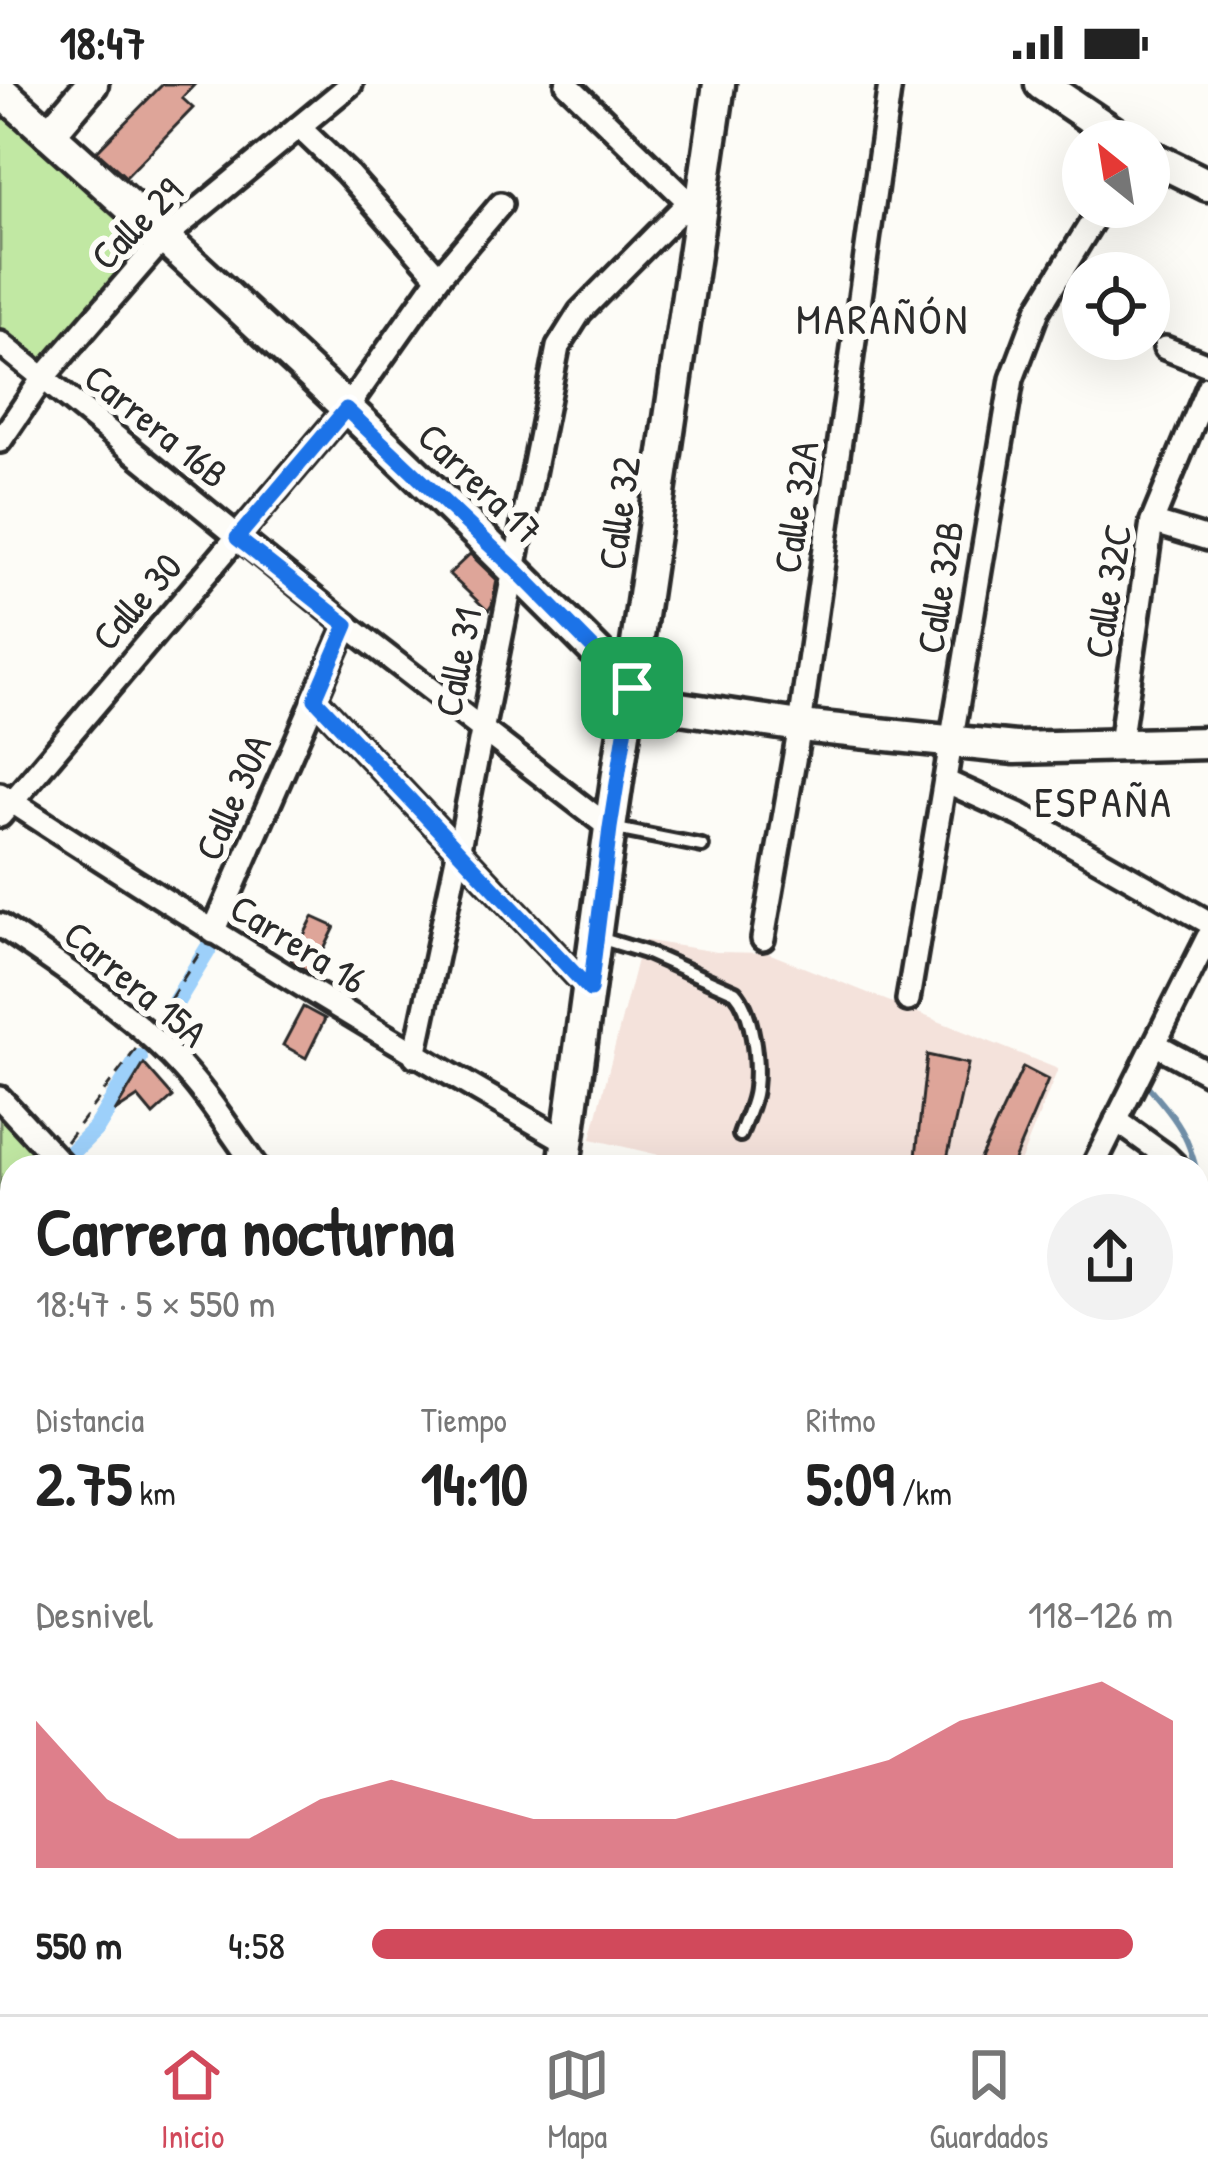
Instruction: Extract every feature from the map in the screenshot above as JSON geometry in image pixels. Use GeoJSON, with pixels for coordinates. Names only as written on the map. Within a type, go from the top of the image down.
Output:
{"type":"FeatureCollection","features":[{"type":"Feature","properties":{"kind":"main road"},"geometry":{"type":"LineString","coordinates":[[49,134],[92,84]]}},
{"type":"Feature","properties":{"kind":"main road","name":"Calle 32"},"geometry":{"type":"LineString","coordinates":[[566,1154],[696,204],[718,84]]}},
{"type":"Feature","properties":{"kind":"main road"},"geometry":{"type":"LineString","coordinates":[[1041,84],[1094,120]]}},
{"type":"Feature","properties":{"kind":"main road","name":"Carrera 17"},"geometry":{"type":"LineString","coordinates":[[0,90],[346,409],[632,688],[659,705],[800,726],[1015,748],[1208,743]]}},
{"type":"Feature","properties":{"kind":"main road"},"geometry":{"type":"LineString","coordinates":[[1170,166],[1208,185]]}},
{"type":"Feature","properties":{"kind":"street","name":"Calle 29"},"geometry":{"type":"LineString","coordinates":[[0,441],[43,378],[164,238],[351,84]]}},
{"type":"Feature","properties":{"kind":"street"},"geometry":{"type":"LineString","coordinates":[[567,84],[696,204]]}},
{"type":"Feature","properties":{"kind":"street","name":"Calle 32A"},"geometry":{"type":"LineString","coordinates":[[763,938],[800,726],[890,84]]}},
{"type":"Feature","properties":{"kind":"street"},"geometry":{"type":"LineString","coordinates":[[299,127],[440,277]]}},
{"type":"Feature","properties":{"kind":"street","name":"Calle 30"},"geometry":{"type":"LineString","coordinates":[[4,804],[346,409],[440,277],[501,204]]}},
{"type":"Feature","properties":{"kind":"street","name":"Calle 31"},"geometry":{"type":"LineString","coordinates":[[415,1055],[558,347],[580,312],[696,204]]}},
{"type":"Feature","properties":{"kind":"street","name":"Calle 32B"},"geometry":{"type":"LineString","coordinates":[[908,1000],[1012,379],[1037,310],[1088,228]]}},
{"type":"Feature","properties":{"kind":"street","name":"Carrera 16B"},"geometry":{"type":"LineString","coordinates":[[0,344],[237,538],[610,828]]}},
{"type":"Feature","properties":{"kind":"street"},"geometry":{"type":"LineString","coordinates":[[1170,350],[1208,365]]}},
{"type":"Feature","properties":{"kind":"street","name":"Calle 32C"},"geometry":{"type":"LineString","coordinates":[[1120,744],[1152,522],[1208,388]]}},
{"type":"Feature","properties":{"kind":"street"},"geometry":{"type":"LineString","coordinates":[[1152,522],[1208,539]]}},
{"type":"Feature","properties":{"kind":"street","name":"Calle 30A"},"geometry":{"type":"LineString","coordinates":[[212,932],[347,625]]}},
{"type":"Feature","properties":{"kind":"street"},"geometry":{"type":"LineString","coordinates":[[315,699],[590,990]]}},
{"type":"Feature","properties":{"kind":"street"},"geometry":{"type":"LineString","coordinates":[[945,781],[1019,814],[1208,922]]}},
{"type":"Feature","properties":{"kind":"street","name":"Carrera 16"},"geometry":{"type":"LineString","coordinates":[[4,804],[415,1055],[566,1154]]}},
{"type":"Feature","properties":{"kind":"street","name":"Carrera 15A"},"geometry":{"type":"LineString","coordinates":[[0,925],[86,983],[172,1057],[248,1155]]}},
{"type":"Feature","properties":{"kind":"street"},"geometry":{"type":"LineString","coordinates":[[1100,1155],[1208,937]]}},
{"type":"Feature","properties":{"kind":"street"},"geometry":{"type":"LineString","coordinates":[[1155,1044],[1208,1073]]}},
{"type":"Feature","properties":{"kind":"street"},"geometry":{"type":"LineString","coordinates":[[0,1097],[53,1155]]}},
{"type":"Feature","properties":{"kind":"street"},"geometry":{"type":"LineString","coordinates":[[1116,1120],[1165,1155]]}},
{"type":"Feature","properties":{"kind":"lane"},"geometry":{"type":"LineString","coordinates":[[610,828],[702,846]]}},
{"type":"Feature","properties":{"kind":"lane"},"geometry":{"type":"LineString","coordinates":[[596,937],[645,952],[735,992],[743,1001],[750,1017],[755,1090],[740,1135]]}},
{"type":"Feature","properties":{"kind":"shaded area"},"geometry":{"type":"Polygon","coordinates":[[[642,940],[717,952],[768,953],[1058,1069],[1023,1155],[659,1155],[591,1139],[642,940]]]}},
{"type":"Feature","properties":{"kind":"green space"},"geometry":{"type":"Polygon","coordinates":[[[0,91],[164,238],[43,378],[0,343],[0,91]]]}},
{"type":"Feature","properties":{"kind":"green space"},"geometry":{"type":"Polygon","coordinates":[[[0,1098],[53,1155],[0,1155],[0,1098]]]}},
{"type":"Feature","properties":{"kind":"building"},"geometry":{"type":"Polygon","coordinates":[[[163,84],[195,84],[182,98],[193,108],[126,177],[97,151],[163,84]]]}},
{"type":"Feature","properties":{"kind":"building"},"geometry":{"type":"Polygon","coordinates":[[[470,554],[497,580],[488,611],[449,574],[470,554]]]}},
{"type":"Feature","properties":{"kind":"building"},"geometry":{"type":"Polygon","coordinates":[[[313,917],[335,927],[312,974],[291,961],[313,917]]]}},
{"type":"Feature","properties":{"kind":"building"},"geometry":{"type":"Polygon","coordinates":[[[303,1007],[325,1019],[306,1058],[283,1045],[303,1007]]]}},
{"type":"Feature","properties":{"kind":"building"},"geometry":{"type":"Polygon","coordinates":[[[927,1055],[968,1064],[948,1155],[916,1155],[927,1055]]]}},
{"type":"Feature","properties":{"kind":"building"},"geometry":{"type":"Polygon","coordinates":[[[144,1064],[173,1097],[153,1115],[138,1097],[115,1112],[144,1064]]]}},
{"type":"Feature","properties":{"kind":"building"},"geometry":{"type":"Polygon","coordinates":[[[1023,1067],[1048,1080],[1016,1155],[982,1155],[1023,1067]]]}},
{"type":"Feature","properties":{"kind":"waterway"},"geometry":{"type":"LineString","coordinates":[[157,1033],[208,949]]}},
{"type":"Feature","properties":{"kind":"waterway"},"geometry":{"type":"LineString","coordinates":[[69,1155],[96,1128],[139,1058]]}},
{"type":"Feature","properties":{"kind":"waterway"},"geometry":{"type":"LineString","coordinates":[[1144,1082],[1169,1111],[1192,1155]]}},
{"type":"Feature","properties":{"kind":"district","name":"MARAÑÓN"},"geometry":{"type":"Point","coordinates":[883,318]}},
{"type":"Feature","properties":{"kind":"district","name":"ESPAÑA"},"geometry":{"type":"Point","coordinates":[1104,801]}},
{"type":"Feature","properties":{"kind":"route"},"geometry":{"type":"LineString","coordinates":[[346,409],[632,688],[590,990],[315,699],[347,625],[237,538],[346,409]]}}]}
